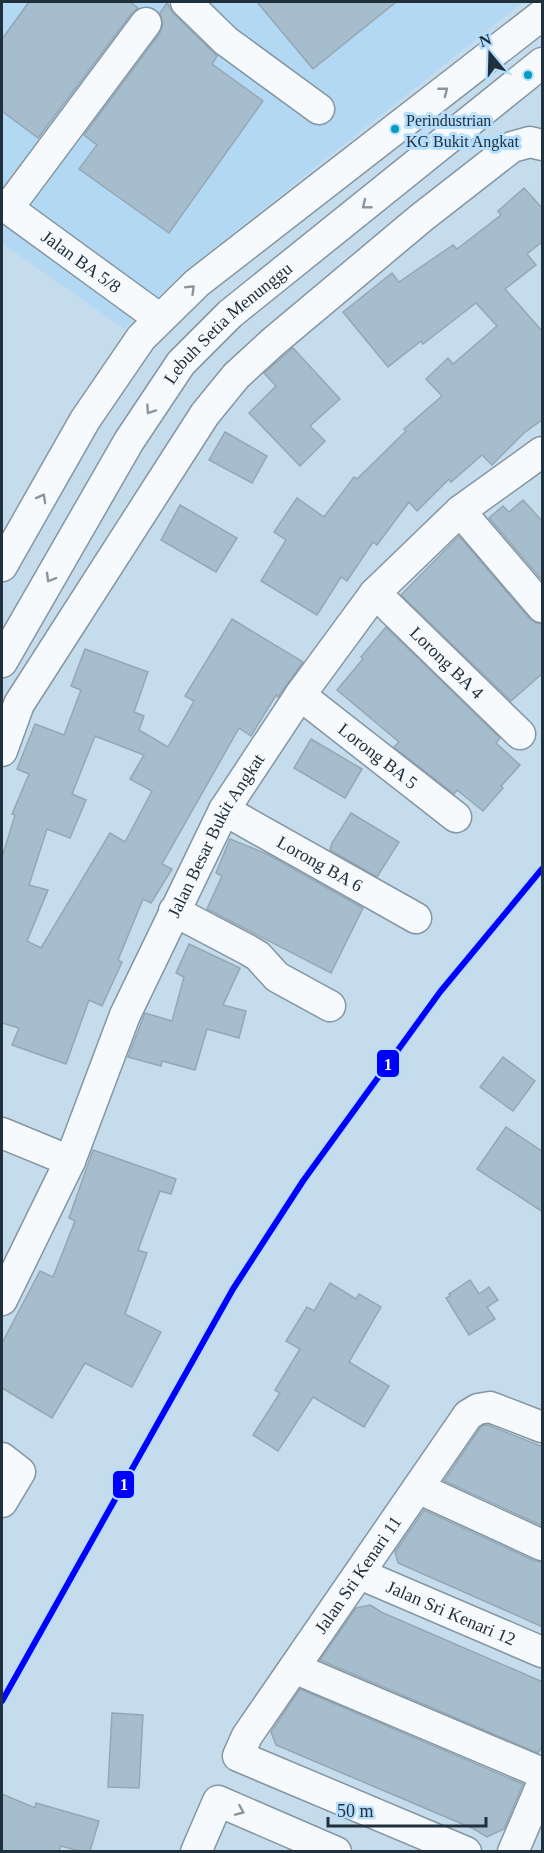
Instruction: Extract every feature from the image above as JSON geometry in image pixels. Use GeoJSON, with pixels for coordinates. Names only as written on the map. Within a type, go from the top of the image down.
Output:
{"type":"FeatureCollection","features":[{"type":"Feature","properties":{"kind":"street"},"geometry":{"type":"LineString","coordinates":[[186,2],[226,41],[319,109]]}},
{"type":"Feature","properties":{"kind":"street"},"geometry":{"type":"LineString","coordinates":[[2,566],[85,420],[141,339],[160,319],[197,283],[543,15]]}},
{"type":"Feature","properties":{"kind":"street"},"geometry":{"type":"LineString","coordinates":[[5,206],[146,23]]}},
{"type":"Feature","properties":{"kind":"street","name":"Lebuh Setia Menunggu"},"geometry":{"type":"LineString","coordinates":[[2,662],[129,441],[181,363],[230,314],[543,63]]}},
{"type":"Feature","properties":{"kind":"street"},"geometry":{"type":"LineString","coordinates":[[2,751],[19,704],[206,414],[236,376],[273,342],[421,218],[512,147],[530,142],[543,145]]}},
{"type":"Feature","properties":{"kind":"street"},"geometry":{"type":"LineString","coordinates":[[393,184],[421,218]]}},
{"type":"Feature","properties":{"kind":"street","name":"Jalan BA 5/8"},"geometry":{"type":"LineString","coordinates":[[5,206],[160,319]]}},
{"type":"Feature","properties":{"kind":"street","name":"Jalan Besar Bukit Angkat"},"geometry":{"type":"LineString","coordinates":[[2,1300],[70,1161],[125,1015],[224,810],[300,695],[375,593],[460,511],[543,452]]}},
{"type":"Feature","properties":{"kind":"street"},"geometry":{"type":"LineString","coordinates":[[460,511],[543,607]]}},
{"type":"Feature","properties":{"kind":"street","name":"Lorong BA 4"},"geometry":{"type":"LineString","coordinates":[[375,593],[520,734]]}},
{"type":"Feature","properties":{"kind":"street","name":"Lorong BA 5"},"geometry":{"type":"LineString","coordinates":[[300,695],[456,817]]}},
{"type":"Feature","properties":{"kind":"street","name":"Lorong BA 6"},"geometry":{"type":"LineString","coordinates":[[224,810],[416,918]]}},
{"type":"Feature","properties":{"kind":"street"},"geometry":{"type":"LineString","coordinates":[[174,911],[258,956],[277,977],[330,1006]]}},
{"type":"Feature","properties":{"kind":"street"},"geometry":{"type":"LineString","coordinates":[[2,1133],[70,1161]]}},
{"type":"Feature","properties":{"kind":"street","name":"Jalan Sri Kenari 11"},"geometry":{"type":"LineString","coordinates":[[466,1851],[238,1756],[247,1736],[468,1415],[478,1409],[490,1407],[543,1427]]}},
{"type":"Feature","properties":{"kind":"street"},"geometry":{"type":"LineString","coordinates":[[2,1458],[20,1472],[2,1502]]}},
{"type":"Feature","properties":{"kind":"street"},"geometry":{"type":"LineString","coordinates":[[418,1488],[543,1545]]}},
{"type":"Feature","properties":{"kind":"street","name":"Jalan Sri Kenari 12"},"geometry":{"type":"LineString","coordinates":[[360,1574],[543,1652]]}},
{"type":"Feature","properties":{"kind":"street"},"geometry":{"type":"LineString","coordinates":[[294,1668],[543,1773]]}},
{"type":"Feature","properties":{"kind":"street"},"geometry":{"type":"LineString","coordinates":[[513,1851],[543,1784]]}},
{"type":"Feature","properties":{"kind":"street"},"geometry":{"type":"LineString","coordinates":[[196,1851],[218,1801],[336,1851]]}},
{"type":"Feature","properties":{"kind":"shaded area"},"geometry":{"type":"Polygon","coordinates":[[[2,2],[523,2],[185,271],[124,329],[2,243],[2,2]]]}},
{"type":"Feature","properties":{"kind":"building"},"geometry":{"type":"Polygon","coordinates":[[[29,2],[130,2],[138,8],[38,138],[2,111],[2,39],[29,2]]]}},
{"type":"Feature","properties":{"kind":"building"},"geometry":{"type":"Polygon","coordinates":[[[257,2],[396,2],[313,69],[257,2]]]}},
{"type":"Feature","properties":{"kind":"building"},"geometry":{"type":"Polygon","coordinates":[[[167,3],[174,14],[217,56],[212,64],[263,101],[169,233],[79,169],[97,145],[84,135],[160,33],[163,24],[160,13],[167,3]]]}},
{"type":"Feature","properties":{"kind":"building"},"geometry":{"type":"Polygon","coordinates":[[[524,188],[543,209],[543,241],[527,254],[536,265],[505,289],[543,332],[543,419],[524,433],[492,465],[482,455],[451,482],[449,479],[417,511],[409,502],[377,545],[373,542],[347,581],[341,577],[317,615],[261,581],[286,540],[274,532],[297,498],[324,517],[354,477],[357,479],[406,431],[404,429],[442,396],[426,379],[448,358],[453,364],[497,326],[476,303],[423,344],[421,341],[388,367],[343,312],[392,273],[399,282],[453,245],[457,249],[501,215],[498,211],[524,188]]]}},
{"type":"Feature","properties":{"kind":"building"},"geometry":{"type":"Polygon","coordinates":[[[293,348],[340,399],[310,426],[325,441],[300,466],[249,413],[276,386],[264,373],[293,348]]]}},
{"type":"Feature","properties":{"kind":"building"},"geometry":{"type":"Polygon","coordinates":[[[225,432],[267,456],[252,483],[209,460],[225,432]]]}},
{"type":"Feature","properties":{"kind":"building"},"geometry":{"type":"Polygon","coordinates":[[[523,500],[543,522],[543,581],[489,518],[503,506],[509,512],[523,500]]]}},
{"type":"Feature","properties":{"kind":"building"},"geometry":{"type":"Polygon","coordinates":[[[180,505],[237,538],[216,572],[161,540],[180,505]]]}},
{"type":"Feature","properties":{"kind":"building"},"geometry":{"type":"Polygon","coordinates":[[[459,536],[529,618],[536,623],[543,624],[543,673],[511,701],[401,595],[459,536]]]}},
{"type":"Feature","properties":{"kind":"building"},"geometry":{"type":"Polygon","coordinates":[[[232,619],[303,662],[278,697],[276,695],[251,736],[239,728],[162,864],[172,869],[151,903],[143,899],[118,960],[122,962],[102,1006],[89,1000],[66,1064],[12,1045],[19,1028],[2,1023],[2,857],[15,815],[12,814],[29,774],[17,769],[35,724],[64,735],[81,690],[71,686],[85,649],[148,672],[134,712],[144,716],[139,730],[168,747],[194,701],[185,696],[232,619]],[[95,736],[72,794],[86,800],[70,838],[47,829],[29,885],[48,890],[27,941],[41,948],[110,833],[125,842],[152,791],[130,779],[144,755],[95,736]]]}},
{"type":"Feature","properties":{"kind":"building"},"geometry":{"type":"Polygon","coordinates":[[[386,627],[500,738],[496,743],[520,765],[483,811],[457,790],[454,794],[394,747],[399,742],[337,690],[386,627]]]}},
{"type":"Feature","properties":{"kind":"building"},"geometry":{"type":"Polygon","coordinates":[[[311,739],[362,769],[345,798],[294,768],[311,739]]]}},
{"type":"Feature","properties":{"kind":"building"},"geometry":{"type":"Polygon","coordinates":[[[351,813],[399,842],[377,877],[330,850],[351,813]]]}},
{"type":"Feature","properties":{"kind":"building"},"geometry":{"type":"Polygon","coordinates":[[[230,839],[267,854],[363,908],[331,973],[207,909],[222,876],[216,873],[230,839]]]}},
{"type":"Feature","properties":{"kind":"building"},"geometry":{"type":"Polygon","coordinates":[[[189,944],[240,968],[223,1005],[246,1011],[239,1038],[207,1029],[195,1070],[162,1061],[161,1066],[128,1057],[145,1013],[172,1021],[184,977],[176,973],[189,944]]]}},
{"type":"Feature","properties":{"kind":"building"},"geometry":{"type":"Polygon","coordinates":[[[503,1057],[535,1081],[513,1111],[480,1087],[503,1057]]]}},
{"type":"Feature","properties":{"kind":"building"},"geometry":{"type":"Polygon","coordinates":[[[506,1127],[543,1152],[543,1212],[477,1169],[506,1127]]]}},
{"type":"Feature","properties":{"kind":"building"},"geometry":{"type":"Polygon","coordinates":[[[93,1150],[176,1179],[171,1194],[160,1191],[138,1250],[147,1253],[125,1314],[161,1332],[132,1387],[85,1363],[52,1418],[2,1388],[2,1343],[40,1271],[53,1277],[75,1221],[69,1218],[93,1150]]]}},
{"type":"Feature","properties":{"kind":"building"},"geometry":{"type":"Polygon","coordinates":[[[470,1280],[479,1294],[489,1287],[498,1300],[487,1307],[495,1319],[469,1335],[446,1298],[470,1280]]]}},
{"type":"Feature","properties":{"kind":"building"},"geometry":{"type":"Polygon","coordinates":[[[330,1283],[356,1299],[359,1294],[381,1307],[349,1362],[389,1386],[364,1427],[313,1397],[278,1451],[253,1435],[280,1393],[275,1390],[300,1349],[286,1341],[307,1307],[314,1311],[330,1283]]]}},
{"type":"Feature","properties":{"kind":"building"},"geometry":{"type":"Polygon","coordinates":[[[484,1425],[543,1447],[543,1526],[444,1481],[484,1425]]]}},
{"type":"Feature","properties":{"kind":"building"},"geometry":{"type":"Polygon","coordinates":[[[424,1510],[535,1561],[543,1562],[543,1627],[398,1563],[395,1552],[424,1510]]]}},
{"type":"Feature","properties":{"kind":"building"},"geometry":{"type":"Polygon","coordinates":[[[370,1605],[381,1612],[543,1682],[543,1745],[538,1753],[320,1660],[356,1608],[370,1605]]]}},
{"type":"Feature","properties":{"kind":"building"},"geometry":{"type":"Polygon","coordinates":[[[300,1689],[523,1784],[504,1829],[487,1837],[474,1829],[276,1745],[271,1732],[300,1689]]]}},
{"type":"Feature","properties":{"kind":"building"},"geometry":{"type":"Polygon","coordinates":[[[112,1713],[143,1715],[139,1788],[108,1787],[112,1713]]]}},
{"type":"Feature","properties":{"kind":"building"},"geometry":{"type":"Polygon","coordinates":[[[2,1794],[35,1808],[36,1803],[99,1821],[90,1851],[79,1851],[61,1846],[59,1851],[2,1851],[2,1794]]]}},
{"type":"Feature","properties":{"kind":"transit line","name":"1"},"geometry":{"type":"LineString","coordinates":[[2,1701],[233,1289],[303,1181],[440,992],[542,869]]}},
{"type":"Feature","properties":{"kind":"place","name":"Perindustrian KG Bukit Angkat"},"geometry":{"type":"Point","coordinates":[395,129]}}]}
